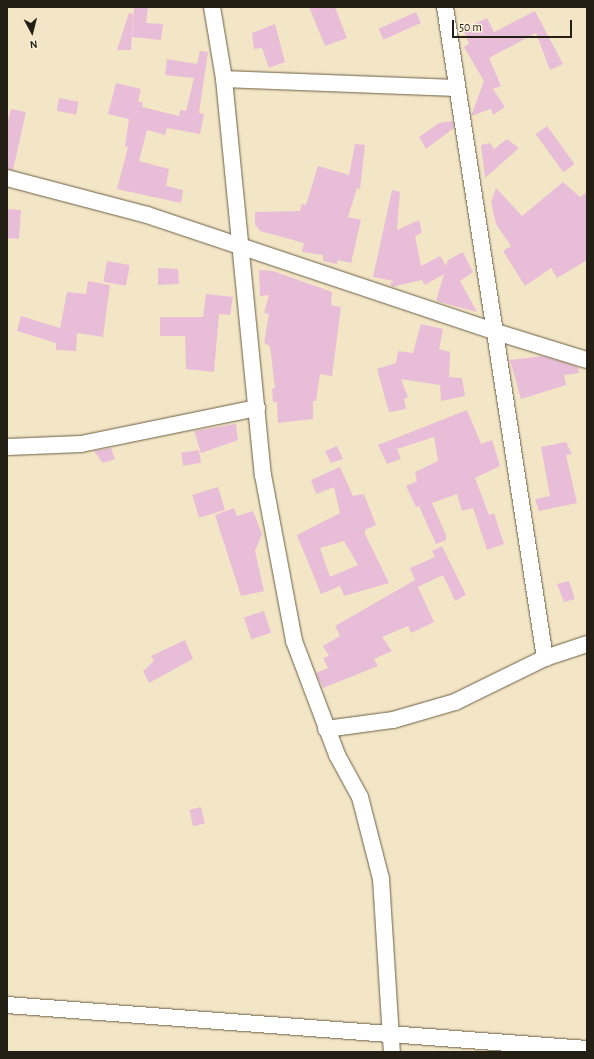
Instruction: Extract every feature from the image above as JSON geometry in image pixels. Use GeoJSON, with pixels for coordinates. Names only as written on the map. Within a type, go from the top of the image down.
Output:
{"type":"FeatureCollection","features":[{"type":"Feature","properties":{"kind":"street"},"geometry":{"type":"LineString","coordinates":[[212,7],[224,78],[263,475],[294,641],[326,729],[360,797],[381,879],[392,1052]]}},
{"type":"Feature","properties":{"kind":"street"},"geometry":{"type":"LineString","coordinates":[[445,7],[455,88],[496,332],[545,658]]}},
{"type":"Feature","properties":{"kind":"street"},"geometry":{"type":"LineString","coordinates":[[224,78],[455,88]]}},
{"type":"Feature","properties":{"kind":"street"},"geometry":{"type":"LineString","coordinates":[[7,178],[147,214],[496,332],[587,360]]}},
{"type":"Feature","properties":{"kind":"street"},"geometry":{"type":"LineString","coordinates":[[7,447],[81,444],[257,408]]}},
{"type":"Feature","properties":{"kind":"street"},"geometry":{"type":"LineString","coordinates":[[326,729],[393,720],[455,702],[545,658],[587,644]]}},
{"type":"Feature","properties":{"kind":"street"},"geometry":{"type":"LineString","coordinates":[[7,1005],[587,1049]]}},
{"type":"Feature","properties":{"kind":"building"},"geometry":{"type":"Polygon","coordinates":[[[134,7],[148,7],[146,23],[163,24],[161,40],[132,37],[134,7]]]}},
{"type":"Feature","properties":{"kind":"building"},"geometry":{"type":"Polygon","coordinates":[[[309,7],[335,7],[347,38],[325,46],[309,7]]]}},
{"type":"Feature","properties":{"kind":"building"},"geometry":{"type":"Polygon","coordinates":[[[535,11],[563,64],[550,70],[536,33],[489,58],[501,86],[493,89],[505,107],[493,115],[491,109],[471,116],[484,81],[464,47],[469,44],[463,29],[487,18],[494,32],[535,11]]]}},
{"type":"Feature","properties":{"kind":"building"},"geometry":{"type":"Polygon","coordinates":[[[416,12],[421,23],[383,40],[379,29],[416,12]]]}},
{"type":"Feature","properties":{"kind":"building"},"geometry":{"type":"Polygon","coordinates":[[[129,13],[133,14],[131,50],[117,50],[129,13]]]}},
{"type":"Feature","properties":{"kind":"building"},"geometry":{"type":"Polygon","coordinates":[[[275,24],[285,62],[269,68],[262,48],[254,49],[252,33],[275,24]]]}},
{"type":"Feature","properties":{"kind":"building"},"geometry":{"type":"Polygon","coordinates":[[[200,51],[208,52],[199,113],[204,114],[200,134],[167,128],[165,135],[147,130],[139,161],[169,169],[166,186],[183,190],[181,203],[117,189],[128,147],[125,146],[129,119],[108,114],[116,83],[141,89],[138,101],[143,103],[142,107],[179,116],[180,110],[186,111],[194,78],[165,75],[167,59],[197,64],[200,51]]]}},
{"type":"Feature","properties":{"kind":"building"},"geometry":{"type":"Polygon","coordinates":[[[59,98],[79,102],[76,115],[57,111],[59,98]]]}},
{"type":"Feature","properties":{"kind":"building"},"geometry":{"type":"Polygon","coordinates":[[[11,109],[26,112],[13,170],[7,169],[7,125],[11,109]]]}},
{"type":"Feature","properties":{"kind":"building"},"geometry":{"type":"Polygon","coordinates":[[[453,121],[454,128],[426,149],[419,137],[439,123],[453,121]]]}},
{"type":"Feature","properties":{"kind":"building"},"geometry":{"type":"Polygon","coordinates":[[[547,126],[575,164],[563,172],[536,134],[547,126]]]}},
{"type":"Feature","properties":{"kind":"building"},"geometry":{"type":"Polygon","coordinates":[[[507,139],[519,148],[485,178],[481,145],[490,143],[494,149],[507,139]]]}},
{"type":"Feature","properties":{"kind":"building"},"geometry":{"type":"Polygon","coordinates":[[[355,144],[365,145],[360,189],[357,188],[348,217],[361,220],[351,263],[338,260],[337,264],[323,261],[323,255],[302,252],[304,243],[260,231],[255,224],[255,212],[300,211],[302,204],[306,205],[318,166],[349,175],[355,144]]]}},
{"type":"Feature","properties":{"kind":"building"},"geometry":{"type":"Polygon","coordinates":[[[563,182],[580,197],[587,192],[587,260],[557,278],[551,268],[525,286],[503,251],[511,246],[496,224],[491,202],[496,188],[522,216],[563,182]]]}},
{"type":"Feature","properties":{"kind":"building"},"geometry":{"type":"Polygon","coordinates":[[[392,190],[400,192],[397,230],[419,220],[422,233],[415,236],[421,266],[440,256],[446,266],[448,260],[463,252],[473,272],[460,281],[477,312],[436,301],[444,274],[425,285],[422,280],[392,287],[390,283],[394,281],[373,277],[392,190]]]}},
{"type":"Feature","properties":{"kind":"building"},"geometry":{"type":"Polygon","coordinates":[[[7,209],[21,210],[19,239],[7,238],[7,209]]]}},
{"type":"Feature","properties":{"kind":"building"},"geometry":{"type":"Polygon","coordinates":[[[107,261],[130,265],[126,286],[103,282],[107,261]]]}},
{"type":"Feature","properties":{"kind":"building"},"geometry":{"type":"Polygon","coordinates":[[[158,268],[178,269],[179,284],[158,285],[158,268]]]}},
{"type":"Feature","properties":{"kind":"building"},"geometry":{"type":"Polygon","coordinates":[[[259,270],[273,271],[332,292],[331,305],[341,307],[332,376],[320,374],[316,401],[313,401],[313,419],[278,423],[277,402],[273,402],[272,389],[275,388],[270,346],[264,343],[269,314],[264,313],[269,295],[260,296],[259,270]]]}},
{"type":"Feature","properties":{"kind":"building"},"geometry":{"type":"Polygon","coordinates":[[[88,281],[110,285],[103,337],[77,333],[76,351],[56,350],[56,343],[17,331],[21,316],[60,328],[67,292],[86,294],[88,281]]]}},
{"type":"Feature","properties":{"kind":"building"},"geometry":{"type":"Polygon","coordinates":[[[206,294],[233,297],[230,315],[219,314],[214,372],[186,369],[185,336],[160,336],[160,317],[203,317],[206,294]]]}},
{"type":"Feature","properties":{"kind":"building"},"geometry":{"type":"Polygon","coordinates":[[[421,324],[443,329],[439,349],[450,352],[449,377],[462,378],[465,396],[441,401],[440,385],[401,379],[408,397],[404,399],[406,409],[389,412],[377,369],[396,363],[398,351],[413,353],[421,324]]]}},
{"type":"Feature","properties":{"kind":"building"},"geometry":{"type":"Polygon","coordinates":[[[543,356],[578,367],[579,373],[564,375],[566,385],[521,399],[510,360],[543,356]]]}},
{"type":"Feature","properties":{"kind":"building"},"geometry":{"type":"Polygon","coordinates":[[[467,410],[481,444],[492,440],[500,466],[475,478],[489,515],[494,513],[504,544],[487,550],[473,508],[462,511],[457,494],[432,503],[446,535],[446,540],[436,544],[419,506],[416,507],[406,486],[417,481],[415,472],[438,461],[434,437],[397,449],[401,459],[387,464],[378,445],[467,410]]]}},
{"type":"Feature","properties":{"kind":"building"},"geometry":{"type":"Polygon","coordinates":[[[236,424],[238,440],[201,453],[194,431],[236,424]]]}},
{"type":"Feature","properties":{"kind":"building"},"geometry":{"type":"Polygon","coordinates":[[[566,442],[572,454],[566,455],[577,503],[539,511],[535,499],[550,496],[541,447],[566,442]]]}},
{"type":"Feature","properties":{"kind":"building"},"geometry":{"type":"Polygon","coordinates":[[[337,446],[343,459],[331,463],[325,451],[337,446]]]}},
{"type":"Feature","properties":{"kind":"building"},"geometry":{"type":"Polygon","coordinates":[[[111,448],[115,459],[103,463],[94,451],[111,448]]]}},
{"type":"Feature","properties":{"kind":"building"},"geometry":{"type":"Polygon","coordinates":[[[199,450],[201,463],[183,466],[181,453],[199,450]]]}},
{"type":"Feature","properties":{"kind":"building"},"geometry":{"type":"Polygon","coordinates":[[[340,467],[353,496],[364,494],[376,525],[365,530],[365,534],[389,583],[344,596],[340,586],[321,594],[297,535],[340,513],[334,487],[316,494],[311,480],[340,467]],[[344,541],[320,548],[330,577],[358,565],[344,541]]]}},
{"type":"Feature","properties":{"kind":"building"},"geometry":{"type":"Polygon","coordinates":[[[218,487],[225,510],[199,518],[192,495],[218,487]]]}},
{"type":"Feature","properties":{"kind":"building"},"geometry":{"type":"Polygon","coordinates":[[[234,508],[237,516],[253,511],[262,534],[255,551],[264,591],[241,596],[215,515],[234,508]]]}},
{"type":"Feature","properties":{"kind":"building"},"geometry":{"type":"Polygon","coordinates":[[[442,546],[466,595],[455,601],[443,575],[418,587],[434,622],[411,633],[408,626],[382,637],[392,651],[374,659],[378,666],[323,688],[316,673],[328,668],[323,658],[329,656],[323,646],[340,636],[335,626],[415,580],[410,568],[435,557],[432,551],[442,546]]]}},
{"type":"Feature","properties":{"kind":"building"},"geometry":{"type":"Polygon","coordinates":[[[569,581],[575,599],[564,602],[557,584],[569,581]]]}},
{"type":"Feature","properties":{"kind":"building"},"geometry":{"type":"Polygon","coordinates":[[[264,611],[271,633],[251,639],[244,617],[264,611]]]}},
{"type":"Feature","properties":{"kind":"building"},"geometry":{"type":"Polygon","coordinates":[[[185,640],[193,659],[149,683],[143,671],[154,661],[151,656],[185,640]]]}},
{"type":"Feature","properties":{"kind":"building"},"geometry":{"type":"Polygon","coordinates":[[[201,807],[205,824],[193,826],[189,810],[201,807]]]}}]}
